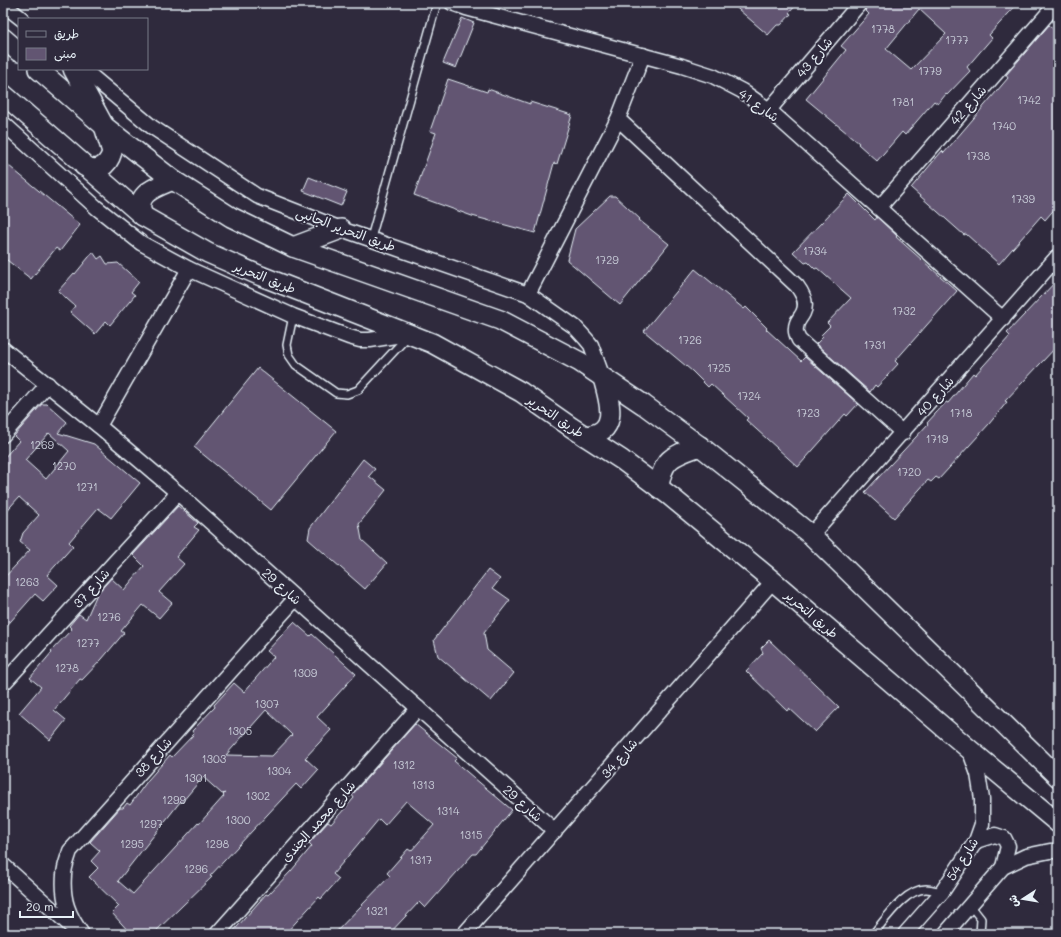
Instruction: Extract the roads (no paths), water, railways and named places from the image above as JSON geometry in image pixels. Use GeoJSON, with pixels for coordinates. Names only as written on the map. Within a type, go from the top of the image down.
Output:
{"type":"FeatureCollection","features":[{"type":"Feature","properties":{"kind":"street","name":"شارع 41"},"geometry":{"type":"LineString","coordinates":[[452,3],[643,55],[713,76],[742,91],[769,110],[1003,319]]}},
{"type":"Feature","properties":{"kind":"street","name":"شارع 43"},"geometry":{"type":"LineString","coordinates":[[769,110],[860,3]]}},
{"type":"Feature","properties":{"kind":"street","name":"شارع 42"},"geometry":{"type":"LineString","coordinates":[[878,208],[1057,3]]}},
{"type":"Feature","properties":{"kind":"street"},"geometry":{"type":"LineString","coordinates":[[3,4],[21,18]]}},
{"type":"Feature","properties":{"kind":"street"},"geometry":{"type":"LineString","coordinates":[[3,38],[18,51]]}},
{"type":"Feature","properties":{"kind":"street"},"geometry":{"type":"LineString","coordinates":[[528,294],[618,119],[643,55]]}},
{"type":"Feature","properties":{"kind":"street"},"geometry":{"type":"LineString","coordinates":[[39,70],[104,126],[173,180],[231,217],[292,247],[500,320],[573,358],[644,405],[700,446],[810,535],[1056,775]]}},
{"type":"Feature","properties":{"kind":"street"},"geometry":{"type":"LineString","coordinates":[[74,70],[104,126],[112,152],[107,163],[97,169],[90,169],[84,166]]}},
{"type":"Feature","properties":{"kind":"street","name":"طريق التحرير الجانبى"},"geometry":{"type":"LineString","coordinates":[[84,70],[152,127],[257,196],[341,229],[371,238],[528,294],[575,327],[586,339],[591,345],[604,378]]}},
{"type":"Feature","properties":{"kind":"street","name":"طريق التحرير"},"geometry":{"type":"LineString","coordinates":[[3,94],[143,216],[208,253],[261,276],[432,343],[521,392],[622,460],[659,488],[773,581],[1058,823]]}},
{"type":"Feature","properties":{"kind":"street"},"geometry":{"type":"LineString","coordinates":[[618,119],[797,286],[802,292],[805,301],[803,312],[797,322],[795,330],[799,340],[903,432]]}},
{"type":"Feature","properties":{"kind":"street"},"geometry":{"type":"LineString","coordinates":[[3,122],[97,208],[141,243],[189,269],[293,316],[350,338],[370,340],[411,334]]}},
{"type":"Feature","properties":{"kind":"street"},"geometry":{"type":"LineString","coordinates":[[143,216],[140,206],[145,194],[150,190],[173,180]]}},
{"type":"Feature","properties":{"kind":"street"},"geometry":{"type":"LineString","coordinates":[[292,247],[341,229]]}},
{"type":"Feature","properties":{"kind":"street","name":"شارع 40"},"geometry":{"type":"LineString","coordinates":[[810,535],[1058,256]]}},
{"type":"Feature","properties":{"kind":"street"},"geometry":{"type":"LineString","coordinates":[[99,426],[189,269]]}},
{"type":"Feature","properties":{"kind":"street","name":"شارع 29"},"geometry":{"type":"LineString","coordinates":[[3,348],[178,493],[555,831]]}},
{"type":"Feature","properties":{"kind":"street"},"geometry":{"type":"LineString","coordinates":[[585,436],[594,436],[601,431],[607,424],[610,416],[611,408],[604,378]]}},
{"type":"Feature","properties":{"kind":"street"},"geometry":{"type":"LineString","coordinates":[[3,435],[48,384]]}},
{"type":"Feature","properties":{"kind":"street"},"geometry":{"type":"LineString","coordinates":[[659,488],[662,473],[670,459],[676,454],[700,446]]}},
{"type":"Feature","properties":{"kind":"street","name":"شارع 37"},"geometry":{"type":"LineString","coordinates":[[3,684],[178,493]]}},
{"type":"Feature","properties":{"kind":"street","name":"شارع 34"},"geometry":{"type":"LineString","coordinates":[[464,934],[773,581]]}},
{"type":"Feature","properties":{"kind":"street","name":"شارع 38"},"geometry":{"type":"LineString","coordinates":[[81,934],[72,921],[64,898],[64,874],[70,850],[296,598]]}},
{"type":"Feature","properties":{"kind":"street","name":"شارع محمد الجندى"},"geometry":{"type":"LineString","coordinates":[[217,934],[418,708]]}},
{"type":"Feature","properties":{"kind":"street","name":"شارع 54"},"geometry":{"type":"LineString","coordinates":[[906,934],[942,892],[976,841],[982,824],[982,799],[978,774],[969,749]]}},
{"type":"Feature","properties":{"kind":"street"},"geometry":{"type":"LineString","coordinates":[[976,841],[995,834],[1004,838],[1008,846],[1003,867]]}},
{"type":"Feature","properties":{"kind":"street"},"geometry":{"type":"LineString","coordinates":[[945,934],[1003,867],[1026,856],[1050,851],[1058,851]]}},
{"type":"Feature","properties":{"kind":"street"},"geometry":{"type":"LineString","coordinates":[[3,865],[81,934]]}},
{"type":"Feature","properties":{"kind":"lane"},"geometry":{"type":"LineString","coordinates":[[371,238],[436,3]]}},
{"type":"Feature","properties":{"kind":"lane"},"geometry":{"type":"LineString","coordinates":[[293,316],[287,345],[289,355],[296,365],[336,393],[348,394],[358,390],[411,334]]}},
{"type":"Feature","properties":{"kind":"lane"},"geometry":{"type":"LineString","coordinates":[[873,934],[899,903],[911,894],[925,889],[942,892]]}},
{"type":"Feature","properties":{"kind":"lane"},"geometry":{"type":"LineString","coordinates":[[970,904],[980,919],[980,934]]}}]}
